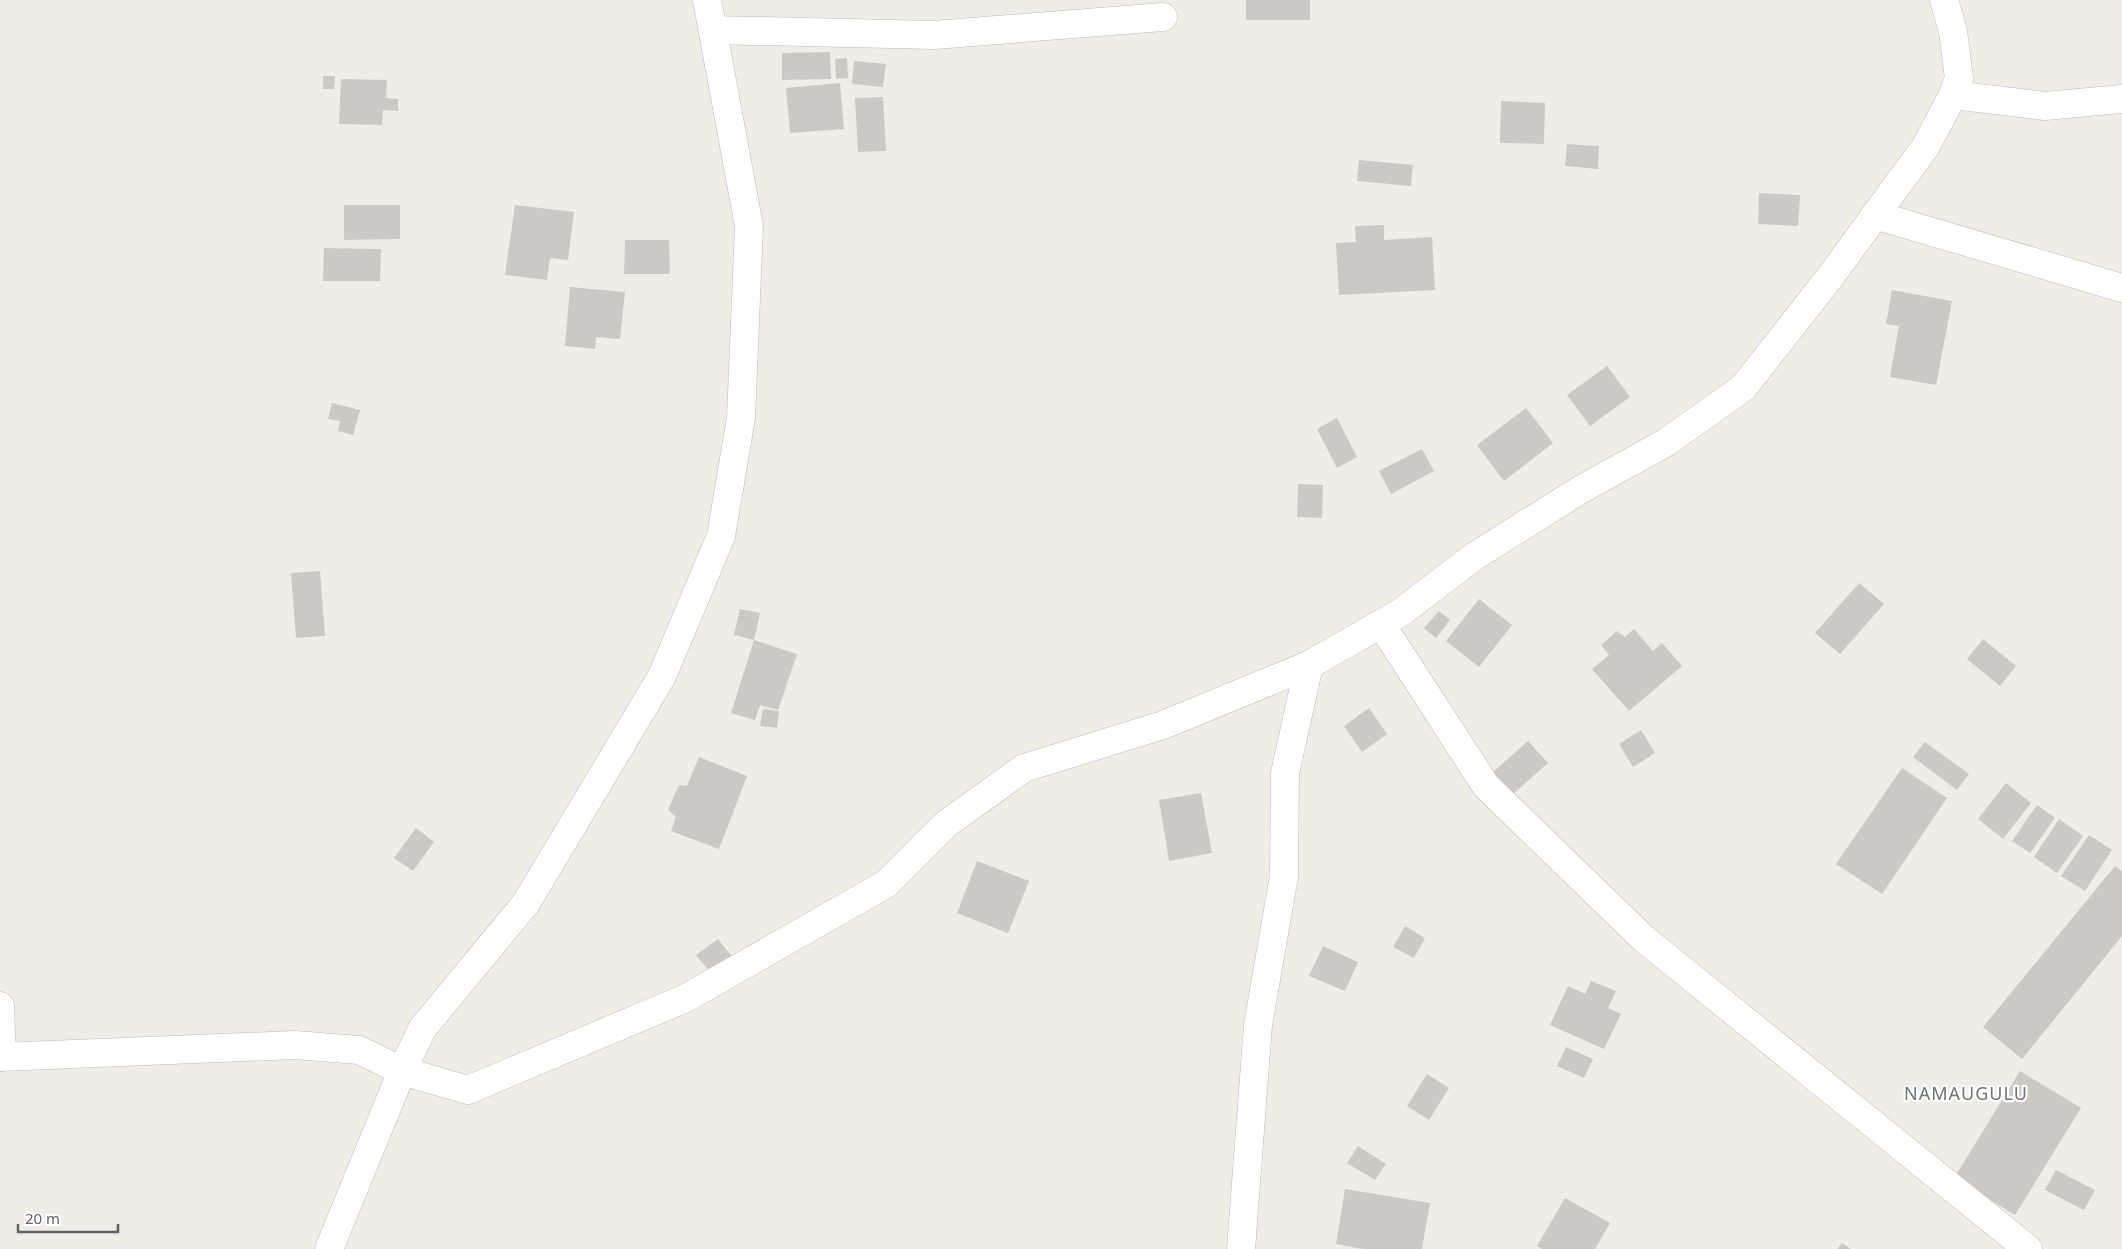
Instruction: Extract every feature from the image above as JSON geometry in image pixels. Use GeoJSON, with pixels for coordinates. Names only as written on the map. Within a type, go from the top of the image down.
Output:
{"type":"FeatureCollection","features":[{"type":"Feature","properties":{"kind":"street"},"geometry":{"type":"LineString","coordinates":[[329,1249],[402,1071],[422,1029],[526,903],[662,676],[721,536],[741,418],[749,226],[707,0]]}},
{"type":"Feature","properties":{"kind":"street"},"geometry":{"type":"LineString","coordinates":[[0,1006],[1,1057],[295,1045],[359,1050],[402,1071],[468,1090],[686,998],[886,884],[946,824],[1024,768],[1163,725],[1309,665],[1400,613],[1476,556],[1580,490],[1665,443],[1743,388],[1830,277],[1926,146],[1953,95],[1959,78],[1953,31],[1944,0]]}},
{"type":"Feature","properties":{"kind":"street"},"geometry":{"type":"LineString","coordinates":[[713,30],[934,35],[1163,17]]}},
{"type":"Feature","properties":{"kind":"street"},"geometry":{"type":"LineString","coordinates":[[1953,95],[2045,106],[2122,98]]}},
{"type":"Feature","properties":{"kind":"street"},"geometry":{"type":"LineString","coordinates":[[1875,215],[2122,288]]}},
{"type":"Feature","properties":{"kind":"street"},"geometry":{"type":"LineString","coordinates":[[1382,624],[1486,786],[1507,807],[1644,939],[2028,1249]]}},
{"type":"Feature","properties":{"kind":"street"},"geometry":{"type":"LineString","coordinates":[[1241,1249],[1258,1025],[1284,876],[1285,773],[1309,665]]}},
{"type":"Feature","properties":{"kind":"building"},"geometry":{"type":"Polygon","coordinates":[[[1246,0],[1310,0],[1310,20],[1246,20],[1246,0]]]}},
{"type":"Feature","properties":{"kind":"building"},"geometry":{"type":"Polygon","coordinates":[[[830,52],[831,79],[782,80],[782,53],[830,52]]]}},
{"type":"Feature","properties":{"kind":"building"},"geometry":{"type":"Polygon","coordinates":[[[847,58],[848,78],[836,79],[835,59],[847,58]]]}},
{"type":"Feature","properties":{"kind":"building"},"geometry":{"type":"Polygon","coordinates":[[[854,61],[886,64],[883,87],[852,84],[854,61]]]}},
{"type":"Feature","properties":{"kind":"building"},"geometry":{"type":"Polygon","coordinates":[[[323,76],[335,76],[334,89],[323,89],[323,76]]]}},
{"type":"Feature","properties":{"kind":"building"},"geometry":{"type":"Polygon","coordinates":[[[341,79],[387,80],[386,98],[398,99],[398,111],[383,110],[382,125],[339,124],[341,79]]]}},
{"type":"Feature","properties":{"kind":"building"},"geometry":{"type":"Polygon","coordinates":[[[840,83],[844,129],[790,133],[786,88],[840,83]]]}},
{"type":"Feature","properties":{"kind":"building"},"geometry":{"type":"Polygon","coordinates":[[[883,97],[886,151],[858,152],[855,98],[883,97]]]}},
{"type":"Feature","properties":{"kind":"building"},"geometry":{"type":"Polygon","coordinates":[[[1501,101],[1545,103],[1544,144],[1500,143],[1501,101]]]}},
{"type":"Feature","properties":{"kind":"building"},"geometry":{"type":"Polygon","coordinates":[[[1567,144],[1599,146],[1598,169],[1565,166],[1567,144]]]}},
{"type":"Feature","properties":{"kind":"building"},"geometry":{"type":"Polygon","coordinates":[[[1359,160],[1413,165],[1411,186],[1357,181],[1359,160]]]}},
{"type":"Feature","properties":{"kind":"building"},"geometry":{"type":"Polygon","coordinates":[[[1759,193],[1800,195],[1798,226],[1758,224],[1759,193]]]}},
{"type":"Feature","properties":{"kind":"building"},"geometry":{"type":"Polygon","coordinates":[[[344,205],[400,205],[400,239],[344,240],[344,205]]]}},
{"type":"Feature","properties":{"kind":"building"},"geometry":{"type":"Polygon","coordinates":[[[515,205],[574,212],[568,260],[550,258],[547,280],[505,275],[515,205]]]}},
{"type":"Feature","properties":{"kind":"building"},"geometry":{"type":"Polygon","coordinates":[[[1384,225],[1384,240],[1432,237],[1435,290],[1339,295],[1336,243],[1356,242],[1355,226],[1384,225]]]}},
{"type":"Feature","properties":{"kind":"building"},"geometry":{"type":"Polygon","coordinates":[[[625,240],[669,240],[670,274],[624,274],[625,240]]]}},
{"type":"Feature","properties":{"kind":"building"},"geometry":{"type":"Polygon","coordinates":[[[324,248],[381,249],[380,281],[323,281],[324,248]]]}},
{"type":"Feature","properties":{"kind":"building"},"geometry":{"type":"Polygon","coordinates":[[[570,287],[625,292],[620,339],[596,337],[595,349],[565,346],[570,287]]]}},
{"type":"Feature","properties":{"kind":"building"},"geometry":{"type":"Polygon","coordinates":[[[1892,290],[1952,301],[1936,385],[1890,377],[1899,326],[1886,324],[1892,290]]]}},
{"type":"Feature","properties":{"kind":"building"},"geometry":{"type":"Polygon","coordinates":[[[1607,366],[1630,397],[1590,426],[1567,395],[1607,366]]]}},
{"type":"Feature","properties":{"kind":"building"},"geometry":{"type":"Polygon","coordinates":[[[332,403],[360,410],[353,435],[338,431],[340,421],[328,419],[332,403]]]}},
{"type":"Feature","properties":{"kind":"building"},"geometry":{"type":"Polygon","coordinates":[[[1526,408],[1553,443],[1504,481],[1477,445],[1526,408]]]}},
{"type":"Feature","properties":{"kind":"building"},"geometry":{"type":"Polygon","coordinates":[[[1337,418],[1357,457],[1337,468],[1317,429],[1337,418]]]}},
{"type":"Feature","properties":{"kind":"building"},"geometry":{"type":"Polygon","coordinates":[[[1422,449],[1434,471],[1391,494],[1379,471],[1422,449]]]}},
{"type":"Feature","properties":{"kind":"building"},"geometry":{"type":"Polygon","coordinates":[[[1298,484],[1323,485],[1322,518],[1297,517],[1298,484]]]}},
{"type":"Feature","properties":{"kind":"building"},"geometry":{"type":"Polygon","coordinates":[[[320,571],[325,636],[296,638],[291,573],[320,571]]]}},
{"type":"Feature","properties":{"kind":"building"},"geometry":{"type":"Polygon","coordinates":[[[1859,583],[1884,604],[1840,654],[1815,633],[1859,583]]]}},
{"type":"Feature","properties":{"kind":"building"},"geometry":{"type":"Polygon","coordinates":[[[1479,599],[1512,625],[1479,667],[1446,641],[1479,599]]]}},
{"type":"Feature","properties":{"kind":"building"},"geometry":{"type":"Polygon","coordinates":[[[740,609],[760,613],[754,640],[734,635],[740,609]]]}},
{"type":"Feature","properties":{"kind":"building"},"geometry":{"type":"Polygon","coordinates":[[[1439,611],[1450,620],[1436,638],[1424,628],[1439,611]]]}},
{"type":"Feature","properties":{"kind":"building"},"geometry":{"type":"Polygon","coordinates":[[[1634,629],[1653,651],[1662,643],[1682,666],[1629,711],[1592,669],[1609,655],[1601,645],[1617,631],[1625,637],[1634,629]]]}},
{"type":"Feature","properties":{"kind":"building"},"geometry":{"type":"Polygon","coordinates":[[[1983,639],[2016,666],[2000,686],[1967,659],[1983,639]]]}},
{"type":"Feature","properties":{"kind":"building"},"geometry":{"type":"Polygon","coordinates":[[[754,640],[797,654],[778,710],[760,705],[755,720],[731,713],[754,640]]]}},
{"type":"Feature","properties":{"kind":"building"},"geometry":{"type":"Polygon","coordinates":[[[1369,708],[1387,734],[1362,752],[1344,726],[1369,708]]]}},
{"type":"Feature","properties":{"kind":"building"},"geometry":{"type":"Polygon","coordinates":[[[763,709],[779,711],[777,728],[760,726],[763,709]]]}},
{"type":"Feature","properties":{"kind":"building"},"geometry":{"type":"Polygon","coordinates":[[[1641,730],[1655,753],[1633,767],[1619,744],[1641,730]]]}},
{"type":"Feature","properties":{"kind":"building"},"geometry":{"type":"Polygon","coordinates":[[[1528,741],[1548,763],[1512,795],[1492,773],[1528,741]]]}},
{"type":"Feature","properties":{"kind":"building"},"geometry":{"type":"Polygon","coordinates":[[[1925,742],[1969,774],[1957,790],[1913,757],[1925,742]]]}},
{"type":"Feature","properties":{"kind":"building"},"geometry":{"type":"Polygon","coordinates":[[[699,757],[747,776],[719,849],[671,831],[676,817],[668,810],[679,785],[687,786],[699,757]]]}},
{"type":"Feature","properties":{"kind":"building"},"geometry":{"type":"Polygon","coordinates":[[[1902,768],[1947,798],[1882,894],[1836,864],[1902,768]]]}},
{"type":"Feature","properties":{"kind":"building"},"geometry":{"type":"Polygon","coordinates":[[[2006,783],[2031,803],[2003,839],[1978,819],[2006,783]]]}},
{"type":"Feature","properties":{"kind":"building"},"geometry":{"type":"Polygon","coordinates":[[[1201,793],[1212,853],[1169,861],[1159,800],[1201,793]]]}},
{"type":"Feature","properties":{"kind":"building"},"geometry":{"type":"Polygon","coordinates":[[[2037,805],[2055,818],[2030,853],[2012,841],[2037,805]]]}},
{"type":"Feature","properties":{"kind":"building"},"geometry":{"type":"Polygon","coordinates":[[[2059,819],[2083,836],[2057,873],[2034,857],[2059,819]]]}},
{"type":"Feature","properties":{"kind":"building"},"geometry":{"type":"Polygon","coordinates":[[[416,828],[434,842],[413,871],[394,858],[416,828]]]}},
{"type":"Feature","properties":{"kind":"building"},"geometry":{"type":"Polygon","coordinates":[[[2089,835],[2112,850],[2085,891],[2061,876],[2089,835]]]}},
{"type":"Feature","properties":{"kind":"building"},"geometry":{"type":"Polygon","coordinates":[[[977,861],[1029,881],[1008,933],[957,913],[977,861]]]}},
{"type":"Feature","properties":{"kind":"building"},"geometry":{"type":"Polygon","coordinates":[[[2115,866],[2122,871],[2122,936],[2022,1059],[1983,1027],[2115,866]]]}},
{"type":"Feature","properties":{"kind":"building"},"geometry":{"type":"Polygon","coordinates":[[[1405,926],[1425,938],[1414,958],[1393,947],[1405,926]]]}},
{"type":"Feature","properties":{"kind":"building"},"geometry":{"type":"Polygon","coordinates":[[[718,939],[736,962],[715,978],[696,955],[718,939]]]}},
{"type":"Feature","properties":{"kind":"building"},"geometry":{"type":"Polygon","coordinates":[[[1323,946],[1358,962],[1345,991],[1309,976],[1323,946]]]}},
{"type":"Feature","properties":{"kind":"building"},"geometry":{"type":"Polygon","coordinates":[[[1591,981],[1616,991],[1608,1008],[1621,1014],[1604,1049],[1550,1025],[1568,986],[1585,994],[1591,981]]]}},
{"type":"Feature","properties":{"kind":"building"},"geometry":{"type":"Polygon","coordinates":[[[1566,1047],[1593,1059],[1584,1078],[1557,1066],[1566,1047]]]}},
{"type":"Feature","properties":{"kind":"building"},"geometry":{"type":"Polygon","coordinates":[[[2020,1071],[2081,1108],[2015,1215],[1954,1178],[2020,1071]]]}},
{"type":"Feature","properties":{"kind":"building"},"geometry":{"type":"Polygon","coordinates":[[[1427,1074],[1449,1088],[1429,1120],[1407,1106],[1427,1074]]]}},
{"type":"Feature","properties":{"kind":"building"},"geometry":{"type":"Polygon","coordinates":[[[1358,1146],[1386,1164],[1375,1180],[1347,1163],[1358,1146]]]}},
{"type":"Feature","properties":{"kind":"building"},"geometry":{"type":"Polygon","coordinates":[[[2056,1170],[2095,1190],[2084,1210],[2045,1190],[2056,1170]]]}},
{"type":"Feature","properties":{"kind":"building"},"geometry":{"type":"Polygon","coordinates":[[[1345,1189],[1430,1203],[1422,1249],[1363,1249],[1336,1244],[1345,1189]]]}},
{"type":"Feature","properties":{"kind":"building"},"geometry":{"type":"Polygon","coordinates":[[[1565,1198],[1610,1223],[1595,1249],[1542,1249],[1537,1246],[1565,1198]]]}},
{"type":"Feature","properties":{"kind":"building"},"geometry":{"type":"Polygon","coordinates":[[[1842,1243],[1851,1249],[1837,1249],[1842,1243]]]}},
{"type":"Feature","properties":{"kind":"district","name":"NAMAUGULU"},"geometry":{"type":"Point","coordinates":[1966,1093]}}]}
